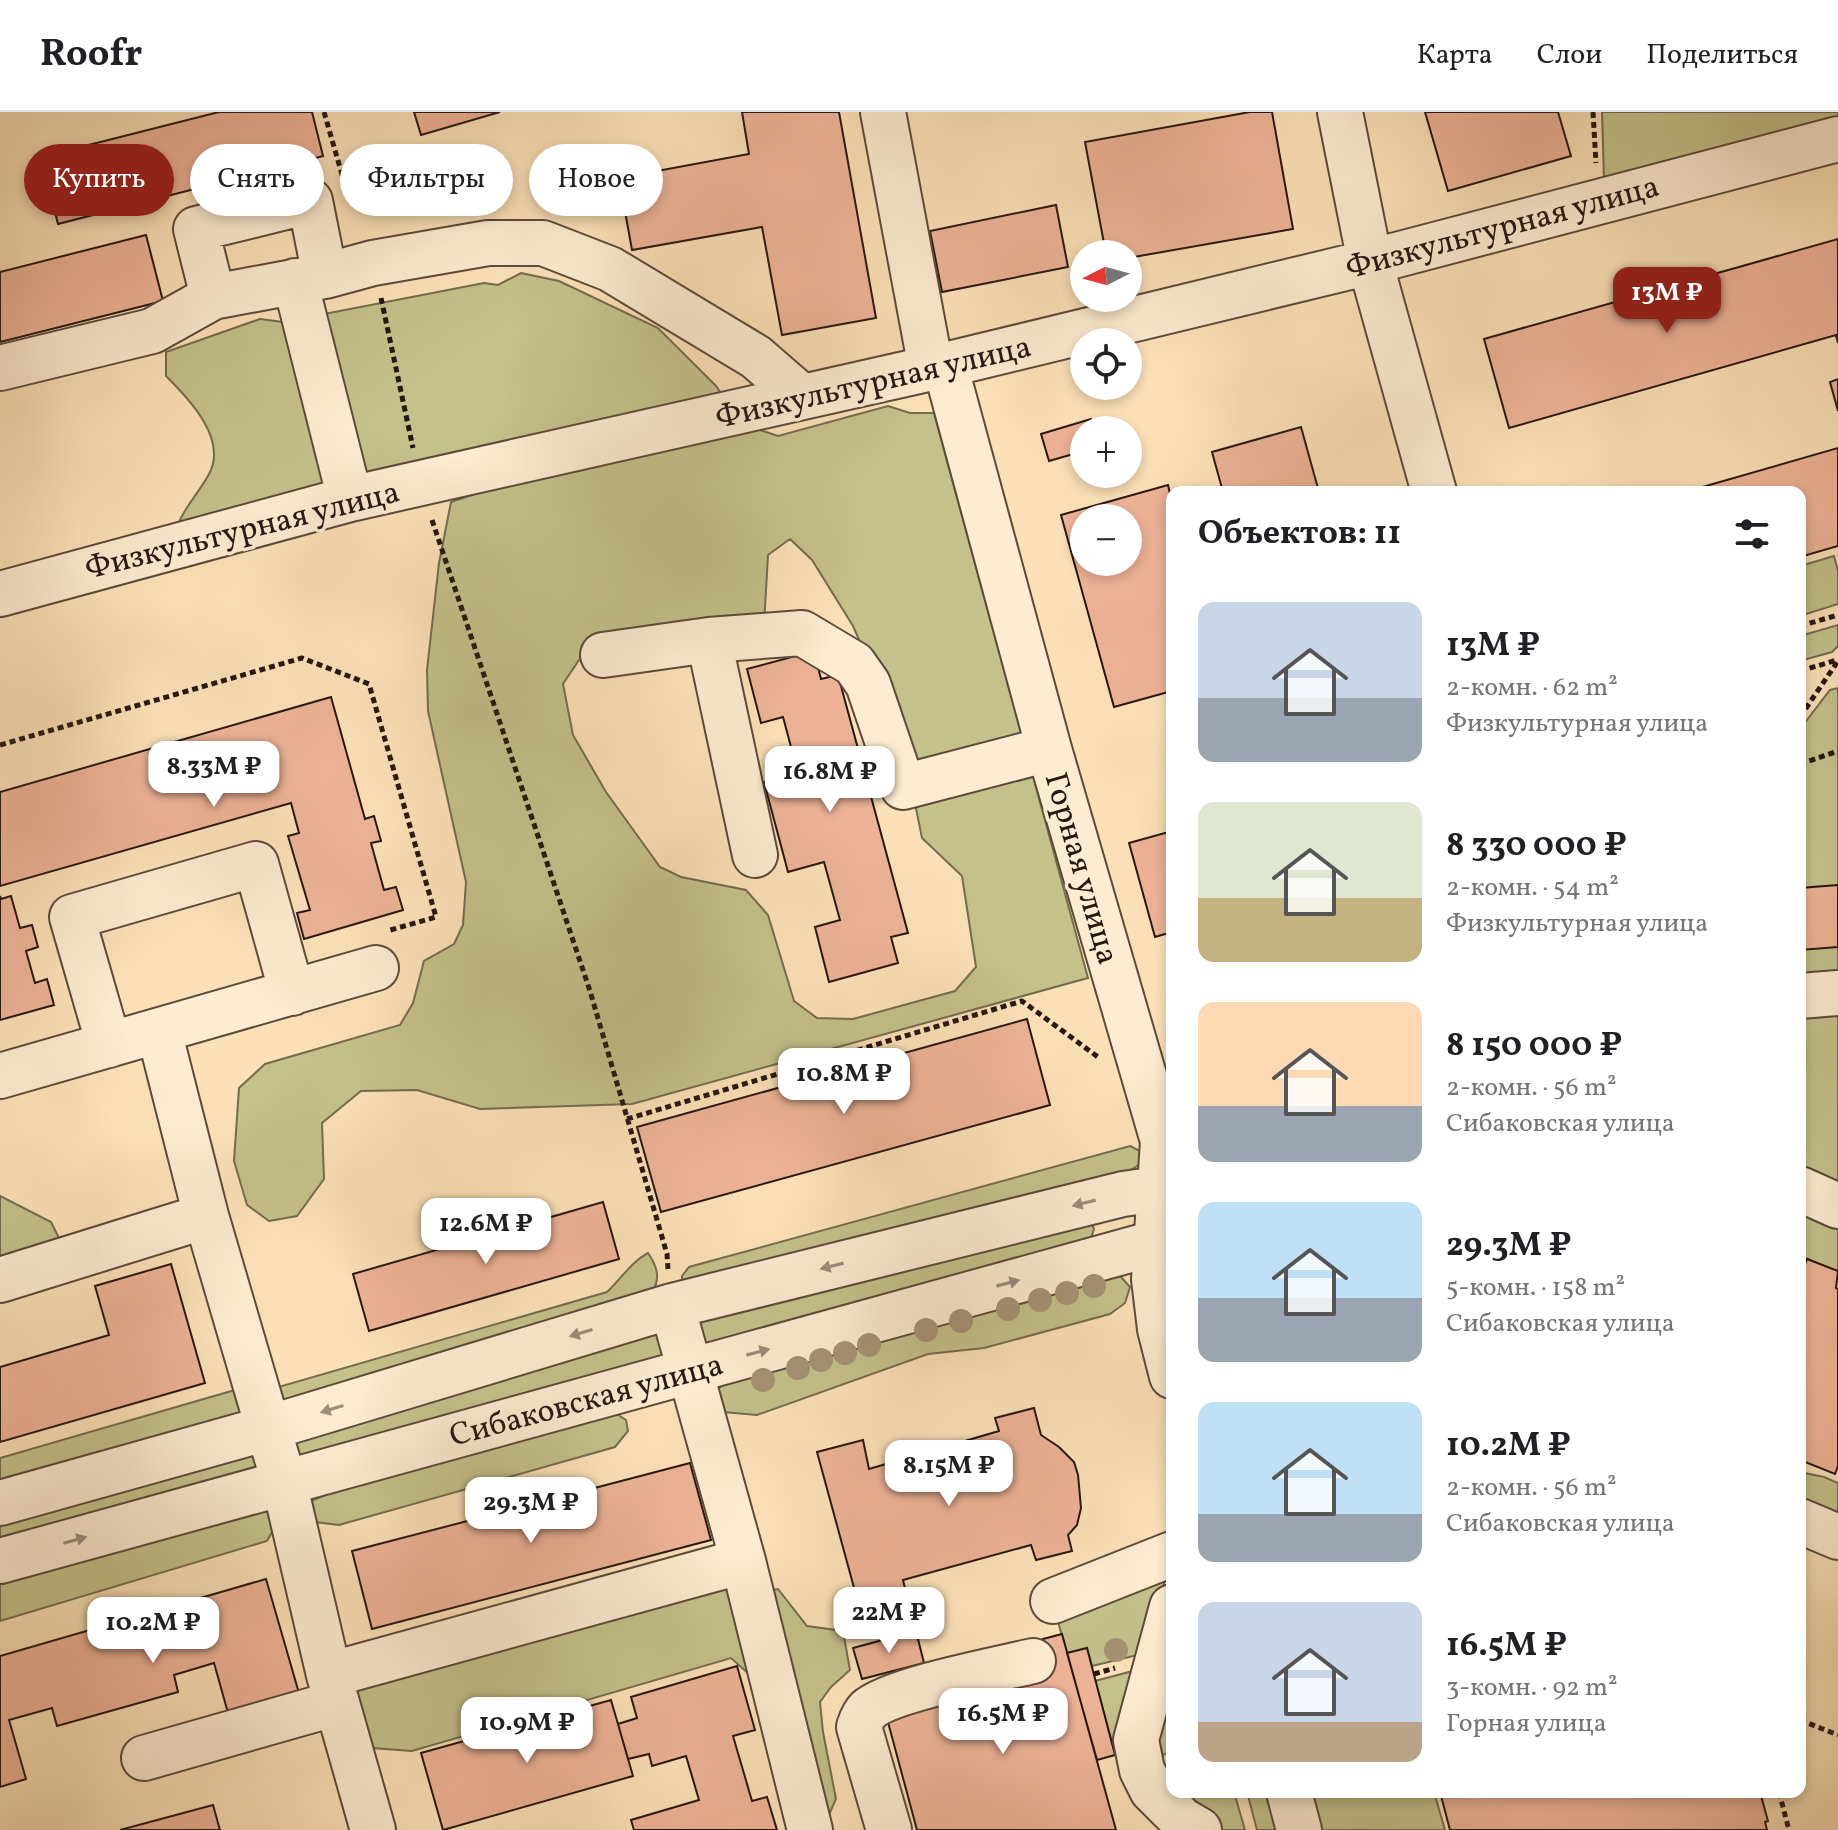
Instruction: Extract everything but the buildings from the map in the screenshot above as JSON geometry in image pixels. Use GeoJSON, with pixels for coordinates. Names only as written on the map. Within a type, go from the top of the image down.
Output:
{"type":"FeatureCollection","features":[{"type":"Feature","properties":{"kind":"street","name":"Горная улица"},"geometry":{"type":"LineString","coordinates":[[883,112],[938,366],[1163,1141],[1166,1188],[1163,1240],[1154,1279],[1166,1352]]}},
{"type":"Feature","properties":{"kind":"street"},"geometry":{"type":"LineString","coordinates":[[1340,112],[1370,262],[1432,486]]}},
{"type":"Feature","properties":{"kind":"street","name":"Физкультурная улица"},"geometry":{"type":"LineString","coordinates":[[0,594],[350,499],[938,366],[1370,262],[1838,139]]}},
{"type":"Feature","properties":{"kind":"street"},"geometry":{"type":"LineString","coordinates":[[213,297],[196,229],[310,201],[310,278],[350,499]]}},
{"type":"Feature","properties":{"kind":"street"},"geometry":{"type":"LineString","coordinates":[[0,368],[152,331],[213,297],[373,263],[488,243],[543,243],[610,269],[756,357],[802,397]]}},
{"type":"Feature","properties":{"kind":"street"},"geometry":{"type":"LineString","coordinates":[[603,655],[709,640],[802,633],[854,664],[868,684],[903,787],[1049,749]]}},
{"type":"Feature","properties":{"kind":"street"},"geometry":{"type":"LineString","coordinates":[[709,640],[755,855]]}},
{"type":"Feature","properties":{"kind":"street"},"geometry":{"type":"LineString","coordinates":[[109,1045],[72,917],[256,864],[292,993]]}},
{"type":"Feature","properties":{"kind":"street"},"geometry":{"type":"LineString","coordinates":[[0,1076],[292,993],[375,951]]}},
{"type":"Feature","properties":{"kind":"street"},"geometry":{"type":"LineString","coordinates":[[1806,996],[1838,993]]}},
{"type":"Feature","properties":{"kind":"street"},"geometry":{"type":"LineString","coordinates":[[159,1031],[206,1216],[284,1482],[333,1689],[373,1830]]}},
{"type":"Feature","properties":{"kind":"street","name":"Сибаковская улица"},"geometry":{"type":"LineString","coordinates":[[0,1503],[268,1428],[672,1306],[1123,1194],[1166,1188]]}},
{"type":"Feature","properties":{"kind":"street"},"geometry":{"type":"LineString","coordinates":[[1806,1192],[1838,1206]]}},
{"type":"Feature","properties":{"kind":"street"},"geometry":{"type":"LineString","coordinates":[[0,1280],[206,1216]]}},
{"type":"Feature","properties":{"kind":"street","name":"Сибаковская улица"},"geometry":{"type":"LineString","coordinates":[[0,1561],[1163,1240]]}},
{"type":"Feature","properties":{"kind":"street"},"geometry":{"type":"LineString","coordinates":[[672,1306],[743,1561],[810,1830]]}},
{"type":"Feature","properties":{"kind":"street"},"geometry":{"type":"LineString","coordinates":[[1806,1524],[1838,1537]]}},
{"type":"Feature","properties":{"kind":"street"},"geometry":{"type":"LineString","coordinates":[[1053,1601],[1166,1556]]}},
{"type":"Feature","properties":{"kind":"street"},"geometry":{"type":"LineString","coordinates":[[144,1758],[333,1689],[743,1561]]}},
{"type":"Feature","properties":{"kind":"street"},"geometry":{"type":"LineString","coordinates":[[1166,1629],[1136,1740],[1142,1770],[1152,1790],[1182,1820],[1199,1830]]}},
{"type":"Feature","properties":{"kind":"street"},"geometry":{"type":"LineString","coordinates":[[889,1830],[859,1727],[866,1712],[900,1694],[1033,1661]]}},
{"type":"Feature","properties":{"kind":"street"},"geometry":{"type":"LineString","coordinates":[[1291,1798],[1299,1830]]}},
{"type":"Feature","properties":{"kind":"path"},"geometry":{"type":"LineString","coordinates":[[324,112],[340,169]]}},
{"type":"Feature","properties":{"kind":"path"},"geometry":{"type":"LineString","coordinates":[[1593,112],[1599,200]]}},
{"type":"Feature","properties":{"kind":"path"},"geometry":{"type":"LineString","coordinates":[[373,263],[420,484],[590,991],[667,1254],[672,1306]]}},
{"type":"Feature","properties":{"kind":"path"},"geometry":{"type":"LineString","coordinates":[[1806,624],[1838,615]]}},
{"type":"Feature","properties":{"kind":"path"},"geometry":{"type":"LineString","coordinates":[[0,745],[302,658],[369,684],[436,917],[375,951]]}},
{"type":"Feature","properties":{"kind":"path"},"geometry":{"type":"LineString","coordinates":[[1806,669],[1838,661]]}},
{"type":"Feature","properties":{"kind":"path"},"geometry":{"type":"LineString","coordinates":[[1806,708],[1838,661]]}},
{"type":"Feature","properties":{"kind":"path"},"geometry":{"type":"LineString","coordinates":[[1806,762],[1838,751]]}},
{"type":"Feature","properties":{"kind":"path"},"geometry":{"type":"LineString","coordinates":[[627,1119],[1022,1001],[1099,1058]]}},
{"type":"Feature","properties":{"kind":"path"},"geometry":{"type":"LineString","coordinates":[[1806,1722],[1838,1735]]}},
{"type":"Feature","properties":{"kind":"path"},"geometry":{"type":"LineString","coordinates":[[1781,1798],[1789,1830]]}},
{"type":"Feature","properties":{"kind":"shaded area"},"geometry":{"type":"Polygon","coordinates":[[[1602,112],[1838,112],[1838,156],[1605,213],[1602,112]]]}},
{"type":"Feature","properties":{"kind":"shaded area"},"geometry":{"type":"Polygon","coordinates":[[[521,273],[559,281],[658,328],[716,386],[742,424],[778,436],[888,406],[910,413],[934,413],[1088,978],[632,1104],[480,1109],[417,1090],[361,1091],[322,1123],[324,1179],[297,1216],[269,1221],[247,1205],[234,1161],[239,1088],[265,1064],[400,1025],[413,1003],[424,961],[454,944],[463,925],[466,882],[428,711],[427,670],[439,563],[451,502],[504,484],[190,527],[179,522],[209,474],[214,461],[214,447],[195,408],[166,376],[166,352],[260,319],[283,322],[484,283],[498,285],[521,273]],[[790,539],[768,555],[764,625],[626,638],[579,660],[563,684],[573,735],[606,792],[660,867],[681,877],[746,890],[768,915],[794,1001],[817,1018],[853,1019],[955,991],[976,967],[962,876],[922,838],[910,779],[890,710],[853,626],[812,560],[790,539]]]}},
{"type":"Feature","properties":{"kind":"shaded area"},"geometry":{"type":"Polygon","coordinates":[[[1834,556],[1838,571],[1838,604],[1806,614],[1806,564],[1834,556]]]}},
{"type":"Feature","properties":{"kind":"shaded area"},"geometry":{"type":"Polygon","coordinates":[[[1838,625],[1838,646],[1832,652],[1806,659],[1806,634],[1838,625]]]}},
{"type":"Feature","properties":{"kind":"shaded area"},"geometry":{"type":"Polygon","coordinates":[[[1838,688],[1838,1195],[1806,1181],[1806,721],[1830,690],[1838,688]]]}},
{"type":"Feature","properties":{"kind":"shaded area"},"geometry":{"type":"Polygon","coordinates":[[[1130,1146],[1140,1151],[1140,1164],[1120,1177],[682,1288],[682,1276],[689,1267],[1130,1146]]]}},
{"type":"Feature","properties":{"kind":"shaded area"},"geometry":{"type":"Polygon","coordinates":[[[0,1196],[51,1222],[61,1242],[0,1267],[0,1196]]]}},
{"type":"Feature","properties":{"kind":"shaded area"},"geometry":{"type":"Polygon","coordinates":[[[1806,1204],[1838,1219],[1838,1272],[1806,1258],[1806,1204]]]}},
{"type":"Feature","properties":{"kind":"shaded area"},"geometry":{"type":"Polygon","coordinates":[[[1089,1216],[1094,1229],[1090,1241],[712,1350],[694,1339],[699,1316],[1089,1216]]]}},
{"type":"Feature","properties":{"kind":"shaded area"},"geometry":{"type":"Polygon","coordinates":[[[648,1253],[657,1277],[649,1301],[279,1409],[268,1390],[607,1292],[648,1253]]]}},
{"type":"Feature","properties":{"kind":"shaded area"},"geometry":{"type":"Polygon","coordinates":[[[1102,1272],[1121,1277],[1130,1287],[1125,1303],[1110,1314],[984,1348],[928,1354],[757,1415],[723,1412],[712,1396],[722,1385],[1102,1272]]]}},
{"type":"Feature","properties":{"kind":"shaded area"},"geometry":{"type":"Polygon","coordinates":[[[653,1329],[667,1332],[673,1357],[298,1462],[287,1438],[653,1329]]]}},
{"type":"Feature","properties":{"kind":"shaded area"},"geometry":{"type":"Polygon","coordinates":[[[235,1390],[255,1418],[0,1494],[0,1458],[235,1390]]]}},
{"type":"Feature","properties":{"kind":"shaded area"},"geometry":{"type":"Polygon","coordinates":[[[617,1414],[626,1420],[628,1431],[615,1447],[339,1525],[315,1522],[311,1501],[344,1487],[617,1414]]]}},
{"type":"Feature","properties":{"kind":"shaded area"},"geometry":{"type":"Polygon","coordinates":[[[255,1447],[261,1465],[253,1475],[0,1546],[0,1513],[255,1447]]]}},
{"type":"Feature","properties":{"kind":"shaded area"},"geometry":{"type":"Polygon","coordinates":[[[1806,1473],[1838,1483],[1838,1531],[1806,1535],[1806,1473]]]}},
{"type":"Feature","properties":{"kind":"shaded area"},"geometry":{"type":"Polygon","coordinates":[[[272,1506],[279,1520],[267,1541],[0,1621],[0,1575],[272,1506]]]}},
{"type":"Feature","properties":{"kind":"shaded area"},"geometry":{"type":"Polygon","coordinates":[[[678,1566],[739,1595],[778,1589],[807,1626],[843,1631],[850,1670],[820,1702],[836,1799],[828,1817],[759,1683],[731,1658],[412,1751],[372,1748],[345,1688],[678,1566]]]}},
{"type":"Feature","properties":{"kind":"shaded area"},"geometry":{"type":"Polygon","coordinates":[[[1166,1576],[1146,1653],[1092,1666],[1087,1648],[1067,1653],[1054,1608],[1166,1576]]]}},
{"type":"Feature","properties":{"kind":"shaded area"},"geometry":{"type":"Polygon","coordinates":[[[1144,1668],[1115,1753],[1095,1681],[1144,1668]]]}},
{"type":"Feature","properties":{"kind":"shaded area"},"geometry":{"type":"Polygon","coordinates":[[[1166,1672],[1166,1754],[1159,1756],[1150,1720],[1166,1672]]]}},
{"type":"Feature","properties":{"kind":"shaded area"},"geometry":{"type":"Polygon","coordinates":[[[1172,1798],[1236,1798],[1245,1830],[1215,1830],[1190,1815],[1172,1798]]]}},
{"type":"Feature","properties":{"kind":"shaded area"},"geometry":{"type":"Polygon","coordinates":[[[1249,1798],[1276,1798],[1284,1830],[1257,1830],[1249,1798]]]}},
{"type":"Feature","properties":{"kind":"shaded area"},"geometry":{"type":"Polygon","coordinates":[[[1296,1798],[1436,1798],[1445,1830],[1305,1830],[1296,1798]]]}}]}
